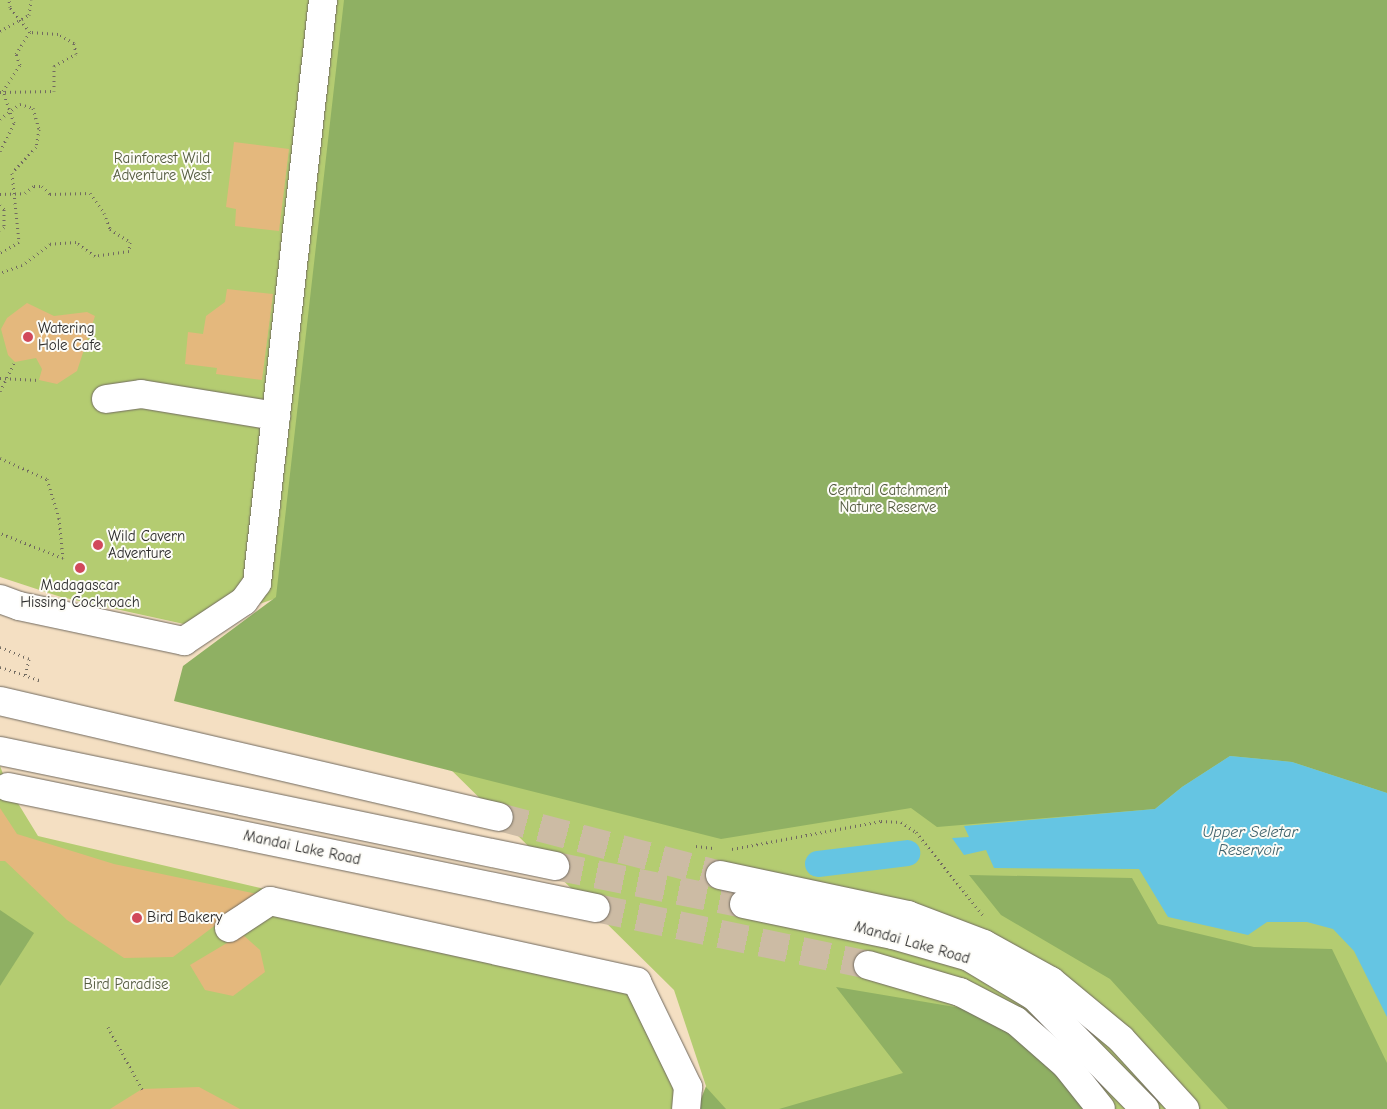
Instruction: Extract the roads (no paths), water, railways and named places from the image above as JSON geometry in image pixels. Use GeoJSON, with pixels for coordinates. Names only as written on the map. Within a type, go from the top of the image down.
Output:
{"type":"FeatureCollection","features":[{"type":"Feature","properties":{"kind":"street"},"geometry":{"type":"LineString","coordinates":[[0,599],[19,606],[184,641],[244,601],[257,583],[323,0]]}},
{"type":"Feature","properties":{"kind":"street"},"geometry":{"type":"LineString","coordinates":[[106,399],[142,394],[276,416]]}},
{"type":"Feature","properties":{"kind":"street"},"geometry":{"type":"LineString","coordinates":[[0,701],[499,816]]}},
{"type":"Feature","properties":{"kind":"street"},"geometry":{"type":"LineString","coordinates":[[0,751],[556,866]]}},
{"type":"Feature","properties":{"kind":"street"},"geometry":{"type":"LineString","coordinates":[[319,817],[327,777]]}},
{"type":"Feature","properties":{"kind":"street","name":"Mandai Lake Road"},"geometry":{"type":"LineString","coordinates":[[8,787],[596,908]]}},
{"type":"Feature","properties":{"kind":"street"},"geometry":{"type":"LineString","coordinates":[[720,875],[908,915],[984,944],[1051,981],[1121,1040],[1185,1109]]}},
{"type":"Feature","properties":{"kind":"street"},"geometry":{"type":"LineString","coordinates":[[229,928],[270,901],[637,982],[688,1087],[686,1109]]}},
{"type":"Feature","properties":{"kind":"street","name":"Mandai Lake Road"},"geometry":{"type":"LineString","coordinates":[[744,904],[876,931],[969,958],[1035,997],[1145,1109]]}},
{"type":"Feature","properties":{"kind":"street"},"geometry":{"type":"LineString","coordinates":[[868,966],[960,992],[1016,1021],[1066,1065],[1101,1109]]}},
{"type":"Feature","properties":{"kind":"water","name":"Upper Seletar Reservoir"},"geometry":{"type":"Polygon","coordinates":[[[1230,756],[1292,762],[1387,793],[1387,1017],[1354,951],[1333,929],[1307,922],[1267,922],[1248,935],[1168,917],[1139,869],[994,868],[986,850],[964,855],[952,838],[969,837],[964,826],[1155,809],[1182,787],[1230,756]]]}},
{"type":"Feature","properties":{"kind":"waterway"},"geometry":{"type":"LineString","coordinates":[[818,864],[907,853]]}},
{"type":"Feature","properties":{"kind":"tunnel"},"geometry":{"type":"LineString","coordinates":[[499,817],[720,875]]}},
{"type":"Feature","properties":{"kind":"tunnel"},"geometry":{"type":"LineString","coordinates":[[555,866],[744,904]]}},
{"type":"Feature","properties":{"kind":"tunnel"},"geometry":{"type":"LineString","coordinates":[[596,908],[868,965]]}},
{"type":"Feature","properties":{"kind":"place","name":"Watering Hole Cafe"},"geometry":{"type":"Point","coordinates":[28,337]}},
{"type":"Feature","properties":{"kind":"place","name":"Wild Cavern Adventure"},"geometry":{"type":"Point","coordinates":[98,545]}},
{"type":"Feature","properties":{"kind":"place","name":"Madagascar Hissing Cockroach"},"geometry":{"type":"Point","coordinates":[80,568]}},
{"type":"Feature","properties":{"kind":"place","name":"Bird Bakery"},"geometry":{"type":"Point","coordinates":[137,918]}},
{"type":"Feature","properties":{"kind":"park label","name":"Rainforest Wild Adventure West"},"geometry":{"type":"Point","coordinates":[162,166]}},
{"type":"Feature","properties":{"kind":"park label","name":"Central Catchment Nature Reserve"},"geometry":{"type":"Point","coordinates":[888,498]}},
{"type":"Feature","properties":{"kind":"park label","name":"Bird Paradise"},"geometry":{"type":"Point","coordinates":[126,985]}}]}
